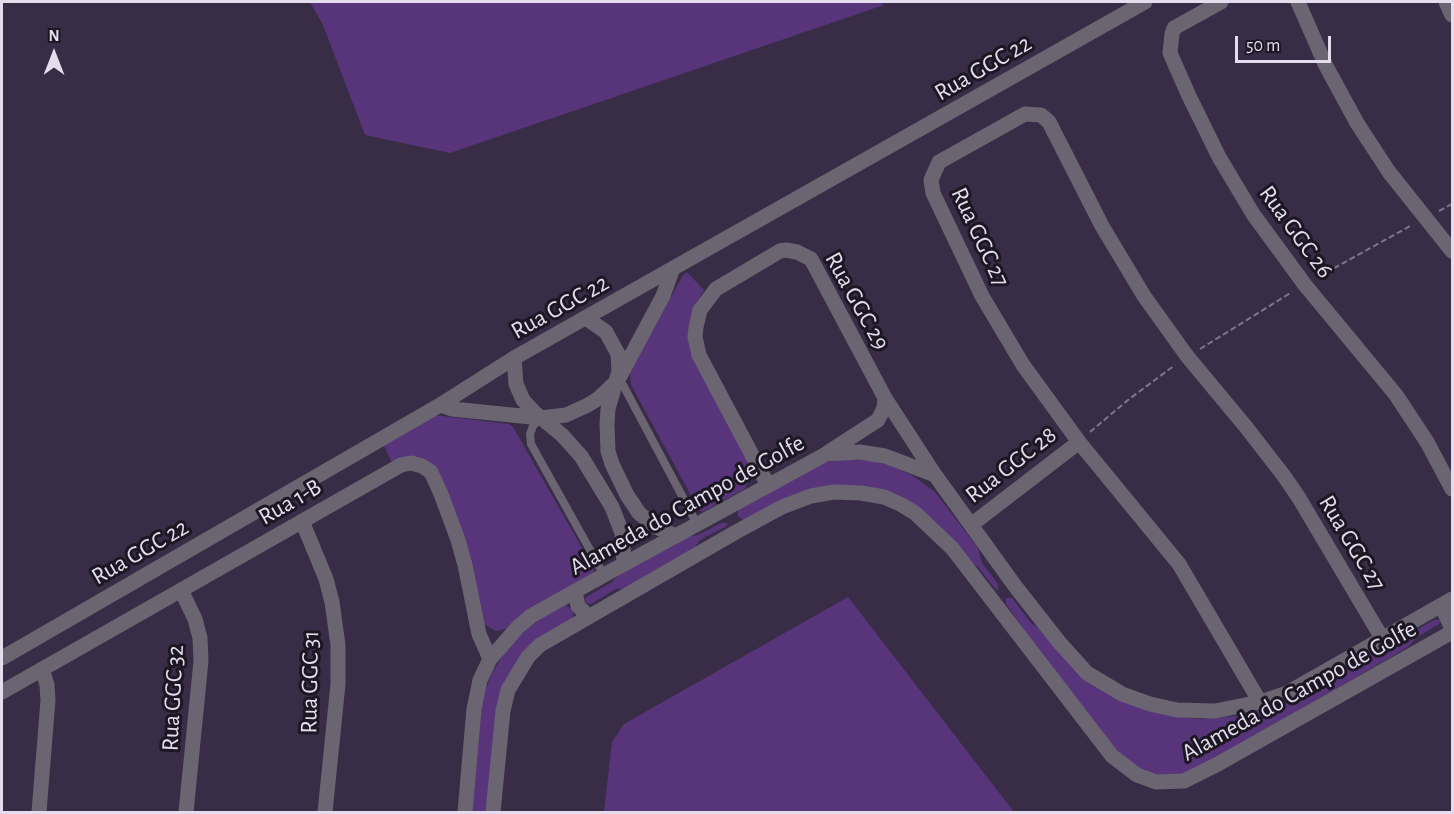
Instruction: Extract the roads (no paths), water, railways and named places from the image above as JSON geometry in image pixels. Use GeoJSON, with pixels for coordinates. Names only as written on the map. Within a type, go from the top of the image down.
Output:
{"type":"FeatureCollection","features":[{"type":"Feature","properties":{"kind":"street","name":"Rua GGC 22"},"geometry":{"type":"LineString","coordinates":[[2,658],[440,405],[514,358],[672,271],[1145,2]]}},
{"type":"Feature","properties":{"kind":"street","name":"Rua GGC 26"},"geometry":{"type":"LineString","coordinates":[[1221,2],[1174,28],[1170,40],[1170,53],[1203,127],[1260,223],[1305,285],[1396,395],[1427,442],[1452,489]]}},
{"type":"Feature","properties":{"kind":"street"},"geometry":{"type":"LineString","coordinates":[[1298,2],[1326,66],[1357,123],[1389,172],[1452,251]]}},
{"type":"Feature","properties":{"kind":"street"},"geometry":{"type":"LineString","coordinates":[[1446,2],[1452,15]]}},
{"type":"Feature","properties":{"kind":"street","name":"Rua GGC 27"},"geometry":{"type":"LineString","coordinates":[[1260,702],[1179,564],[1079,442],[1018,356],[965,264],[933,193],[931,180],[939,162],[1025,114],[1036,113],[1046,118],[1119,255],[1144,296],[1187,356],[1284,476],[1382,638]]}},
{"type":"Feature","properties":{"kind":"street","name":"Rua GGC 29"},"geometry":{"type":"LineString","coordinates":[[768,485],[699,355],[696,346],[696,327],[700,310],[716,289],[780,251],[792,250],[810,259],[885,398],[935,475]]}},
{"type":"Feature","properties":{"kind":"street"},"geometry":{"type":"LineString","coordinates":[[672,271],[663,296],[618,380],[612,394],[606,423],[612,464],[627,495],[639,513],[656,527],[676,536]]}},
{"type":"Feature","properties":{"kind":"street"},"geometry":{"type":"LineString","coordinates":[[440,405],[452,409],[542,417],[566,415],[588,405],[618,380],[620,362],[615,345],[600,326],[586,318]]}},
{"type":"Feature","properties":{"kind":"street"},"geometry":{"type":"LineString","coordinates":[[514,358],[514,376],[519,392],[528,406],[562,435],[590,467],[618,519],[624,543],[624,563]]}},
{"type":"Feature","properties":{"kind":"street"},"geometry":{"type":"LineString","coordinates":[[826,454],[878,420],[884,408],[885,398]]}},
{"type":"Feature","properties":{"kind":"street","name":"Rua GGC 28"},"geometry":{"type":"LineString","coordinates":[[971,525],[1079,442]]}},
{"type":"Feature","properties":{"kind":"street","name":"Alameda do Campo de Golfe"},"geometry":{"type":"LineString","coordinates":[[465,813],[474,709],[480,680],[490,658],[518,627],[531,616],[624,563],[826,454],[860,452],[885,456],[935,475],[1015,586],[1059,642],[1087,673],[1122,694],[1150,704],[1177,710],[1215,711],[1260,702],[1287,693],[1447,602]]}},
{"type":"Feature","properties":{"kind":"street","name":"Rua 1-B"},"geometry":{"type":"LineString","coordinates":[[2,692],[401,465],[411,463],[430,472],[441,494],[458,540],[479,634],[490,658]]}},
{"type":"Feature","properties":{"kind":"street","name":"Alameda do Campo de Golfe"},"geometry":{"type":"LineString","coordinates":[[493,813],[503,711],[508,690],[528,657],[540,645],[736,532],[782,507],[811,496],[834,492],[861,493],[884,497],[915,513],[952,548],[1112,756],[1137,775],[1156,782],[1184,781],[1218,764],[1452,630]]}},
{"type":"Feature","properties":{"kind":"street"},"geometry":{"type":"LineString","coordinates":[[723,509],[733,519],[736,532]]}},
{"type":"Feature","properties":{"kind":"street","name":"Rua GGC 31"},"geometry":{"type":"LineString","coordinates":[[302,521],[326,579],[338,645],[338,684],[325,813]]}},
{"type":"Feature","properties":{"kind":"street"},"geometry":{"type":"LineString","coordinates":[[993,601],[1015,586]]}},
{"type":"Feature","properties":{"kind":"street","name":"Rua GGC 32"},"geometry":{"type":"LineString","coordinates":[[181,590],[195,619],[200,638],[201,661],[186,813]]}},
{"type":"Feature","properties":{"kind":"street"},"geometry":{"type":"LineString","coordinates":[[575,592],[578,606],[589,617]]}},
{"type":"Feature","properties":{"kind":"street"},"geometry":{"type":"LineString","coordinates":[[1447,602],[1452,630]]}},
{"type":"Feature","properties":{"kind":"street"},"geometry":{"type":"LineString","coordinates":[[39,813],[48,700],[47,685],[42,669]]}},
{"type":"Feature","properties":{"kind":"lane"},"geometry":{"type":"LineString","coordinates":[[618,380],[697,524]]}},
{"type":"Feature","properties":{"kind":"lane"},"geometry":{"type":"LineString","coordinates":[[542,417],[533,426],[530,434],[531,444],[604,575]]}}]}
